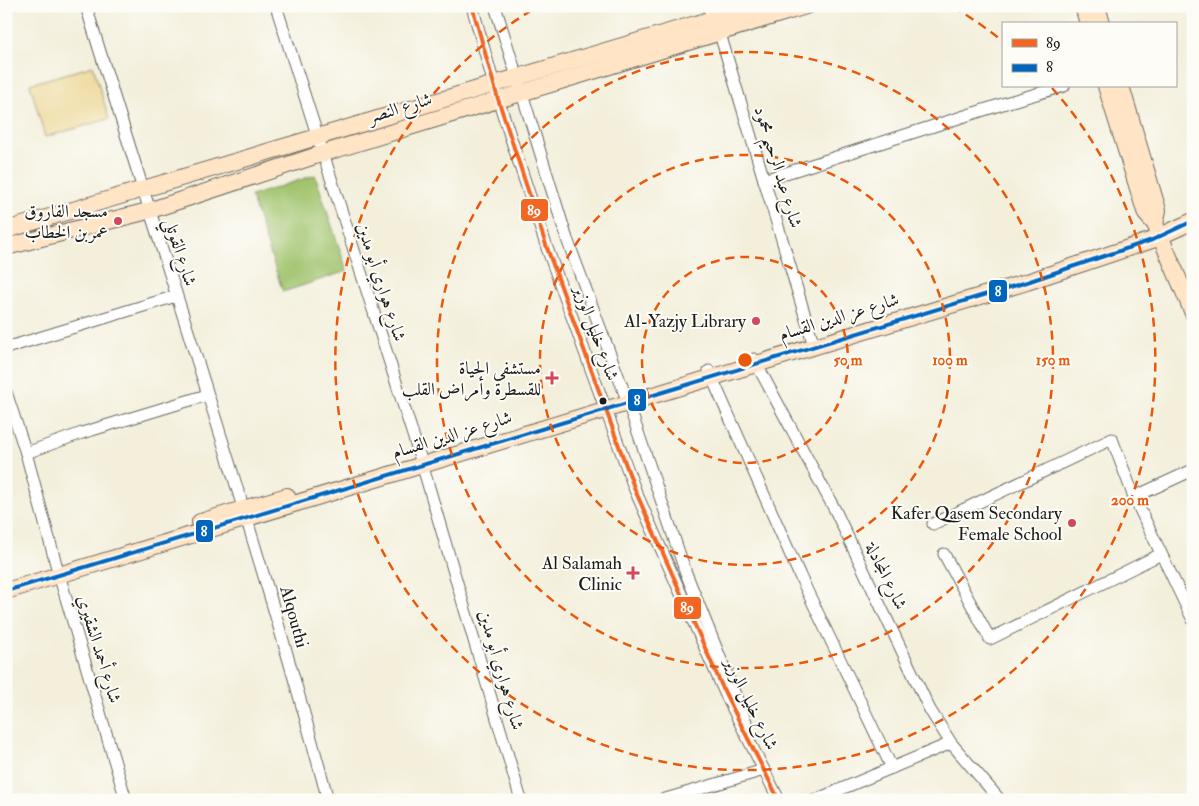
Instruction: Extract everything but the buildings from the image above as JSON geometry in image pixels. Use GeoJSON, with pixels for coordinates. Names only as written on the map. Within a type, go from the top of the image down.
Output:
{"type":"FeatureCollection","features":[{"type":"Feature","properties":{"kind":"main road","name":"شارع النصر"},"geometry":{"type":"LineString","coordinates":[[6,248],[148,210],[495,83],[756,6]]}},
{"type":"Feature","properties":{"kind":"main road","name":"شارع النصر"},"geometry":{"type":"LineString","coordinates":[[6,230],[142,189],[523,94],[713,20],[806,6]]}},
{"type":"Feature","properties":{"kind":"main road"},"geometry":{"type":"LineString","coordinates":[[1083,6],[1087,22]]}},
{"type":"Feature","properties":{"kind":"main road"},"geometry":{"type":"LineString","coordinates":[[1097,6],[1101,22]]}},
{"type":"Feature","properties":{"kind":"main road"},"geometry":{"type":"LineString","coordinates":[[1107,88],[1146,214],[1157,230],[1193,313]]}},
{"type":"Feature","properties":{"kind":"main road"},"geometry":{"type":"LineString","coordinates":[[1122,88],[1158,210],[1157,230]]}},
{"type":"Feature","properties":{"kind":"main road","name":"شارع عز الدين القسام"},"geometry":{"type":"LineString","coordinates":[[755,360],[812,339],[964,294],[1157,230],[1193,221]]}},
{"type":"Feature","properties":{"kind":"main road","name":"شارع عز الدين القسام"},"geometry":{"type":"LineString","coordinates":[[6,591],[58,572],[603,405],[1027,282],[1157,230]]}},
{"type":"Feature","properties":{"kind":"main road","name":"شارع عز الدين القسام"},"geometry":{"type":"LineString","coordinates":[[6,582],[58,572]]}},
{"type":"Feature","properties":{"kind":"street","name":"شارع القوتلي"},"geometry":{"type":"LineString","coordinates":[[86,6],[148,210],[245,514]]}},
{"type":"Feature","properties":{"kind":"street","name":"شارع هواري أبو مدين"},"geometry":{"type":"LineString","coordinates":[[276,6],[319,146],[421,461],[521,800]]}},
{"type":"Feature","properties":{"kind":"street","name":"شارع خليل الوزير"},"geometry":{"type":"LineString","coordinates":[[472,6],[498,99],[547,248],[635,490],[724,693],[779,800]]}},
{"type":"Feature","properties":{"kind":"street","name":"شارع خليل الوزير"},"geometry":{"type":"LineString","coordinates":[[495,6],[567,239],[627,399],[686,573],[760,754],[764,770]]}},
{"type":"Feature","properties":{"kind":"street","name":"شارع عبد الرحيم محمود"},"geometry":{"type":"LineString","coordinates":[[713,20],[812,339]]}},
{"type":"Feature","properties":{"kind":"street"},"geometry":{"type":"LineString","coordinates":[[764,180],[1057,88]]}},
{"type":"Feature","properties":{"kind":"street"},"geometry":{"type":"LineString","coordinates":[[6,348],[176,296]]}},
{"type":"Feature","properties":{"kind":"street","name":"شارع المجادلة"},"geometry":{"type":"LineString","coordinates":[[755,360],[835,510],[930,710],[951,743],[1000,800]]}},
{"type":"Feature","properties":{"kind":"street"},"geometry":{"type":"LineString","coordinates":[[711,374],[800,576],[892,768]]}},
{"type":"Feature","properties":{"kind":"street","name":"شارع أحمد الشقيري"},"geometry":{"type":"LineString","coordinates":[[6,392],[26,454],[58,572],[126,800]]}},
{"type":"Feature","properties":{"kind":"street"},"geometry":{"type":"LineString","coordinates":[[26,454],[82,433],[207,395]]}},
{"type":"Feature","properties":{"kind":"street"},"geometry":{"type":"LineString","coordinates":[[933,524],[1112,439],[1134,497],[1193,620]]}},
{"type":"Feature","properties":{"kind":"street"},"geometry":{"type":"LineString","coordinates":[[1134,497],[1193,470]]}},
{"type":"Feature","properties":{"kind":"street","name":"Alqouthi"},"geometry":{"type":"LineString","coordinates":[[245,514],[311,736],[328,800]]}},
{"type":"Feature","properties":{"kind":"street"},"geometry":{"type":"LineString","coordinates":[[944,554],[990,640],[1161,554]]}},
{"type":"Feature","properties":{"kind":"street"},"geometry":{"type":"LineString","coordinates":[[815,800],[951,743]]}},
{"type":"Feature","properties":{"kind":"street"},"geometry":{"type":"LineString","coordinates":[[662,800],[764,770]]}},
{"type":"Feature","properties":{"kind":"green space"},"geometry":{"type":"Polygon","coordinates":[[[315,175],[347,271],[283,292],[251,196],[315,175]]]}},
{"type":"Feature","properties":{"kind":"sand"},"geometry":{"type":"Polygon","coordinates":[[[93,66],[109,119],[45,137],[30,84],[93,66]]]}},
{"type":"Feature","properties":{"kind":"transit line","name":"89"},"geometry":{"type":"LineString","coordinates":[[472,6],[498,99],[547,248],[635,490],[725,693],[779,800]]}},
{"type":"Feature","properties":{"kind":"transit line","name":"8"},"geometry":{"type":"LineString","coordinates":[[6,591],[1027,282],[1152,240],[1193,221]]}},
{"type":"Feature","properties":{"kind":"place","name":"مسجد الفاروق عمربن الخطاب"},"geometry":{"type":"Point","coordinates":[118,221]}},
{"type":"Feature","properties":{"kind":"place","name":"Al-Yazjy Library"},"geometry":{"type":"Point","coordinates":[756,321]}},
{"type":"Feature","properties":{"kind":"place","name":"مستشفى الحياة للقسطرة وأمراض القلب"},"geometry":{"type":"Point","coordinates":[552,378]}},
{"type":"Feature","properties":{"kind":"place","name":"Kafer Qasem Secondary Female School"},"geometry":{"type":"Point","coordinates":[1072,523]}},
{"type":"Feature","properties":{"kind":"place","name":"Al Salamah Clinic"},"geometry":{"type":"Point","coordinates":[633,573]}}]}
